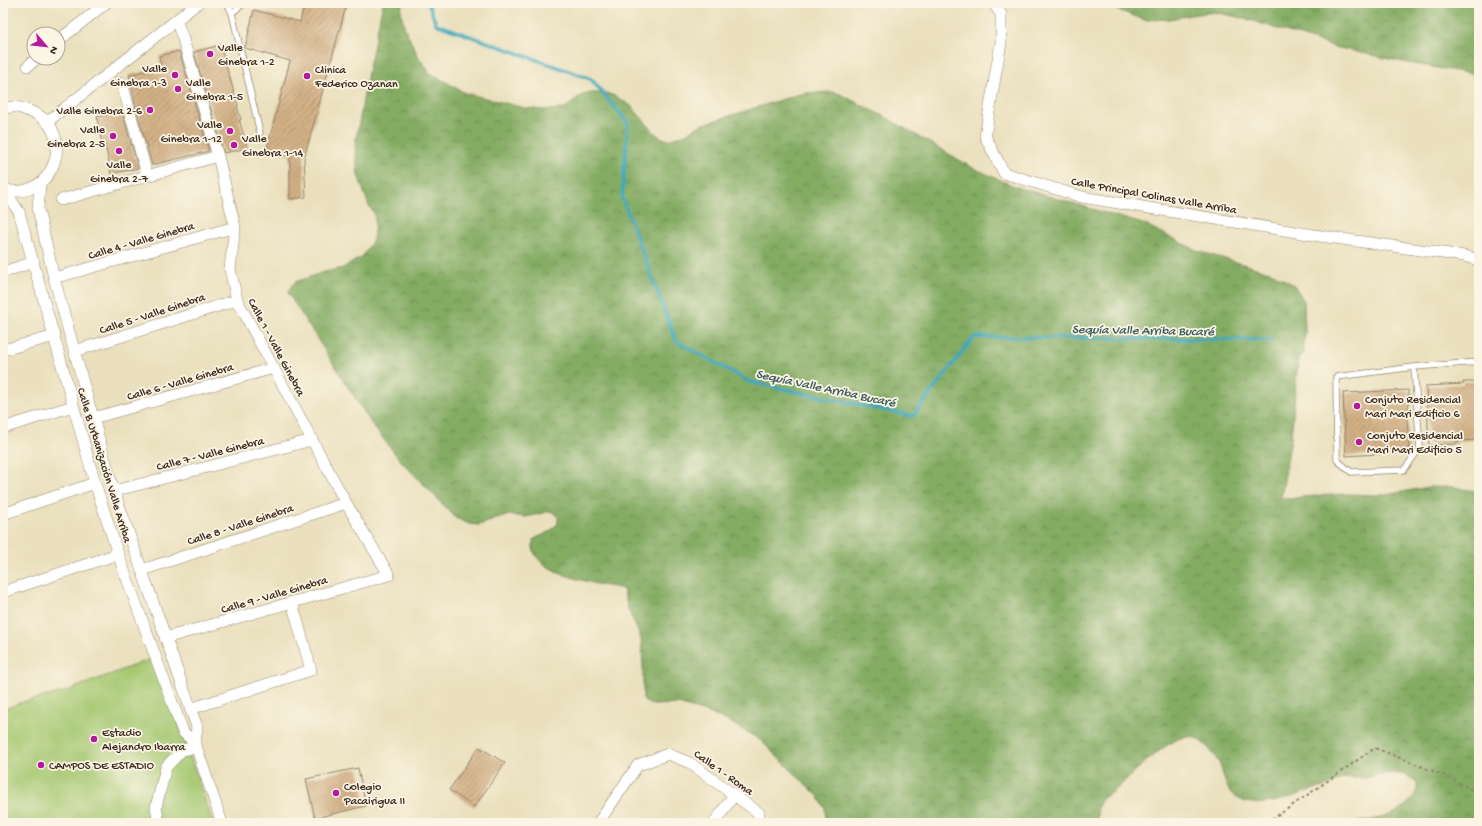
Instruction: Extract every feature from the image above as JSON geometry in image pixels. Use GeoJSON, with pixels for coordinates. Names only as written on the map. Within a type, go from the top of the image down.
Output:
{"type":"FeatureCollection","features":[{"type":"Feature","properties":{"kind":"street"},"geometry":{"type":"LineString","coordinates":[[66,36],[106,3]]}},
{"type":"Feature","properties":{"kind":"street"},"geometry":{"type":"LineString","coordinates":[[47,122],[198,3]]}},
{"type":"Feature","properties":{"kind":"street","name":"Calle Principal Colinas Valle Arriba"},"geometry":{"type":"LineString","coordinates":[[993,3],[1001,14],[1000,42],[985,136],[1004,173],[1082,197],[1320,236],[1464,256],[1479,260]]}},
{"type":"Feature","properties":{"kind":"street","name":"Calle 1 - Valle Ginebra"},"geometry":{"type":"LineString","coordinates":[[176,20],[218,156],[235,227],[230,269],[236,300],[346,503],[389,575]]}},
{"type":"Feature","properties":{"kind":"street"},"geometry":{"type":"LineString","coordinates":[[122,83],[147,175]]}},
{"type":"Feature","properties":{"kind":"street"},"geometry":{"type":"LineString","coordinates":[[3,109],[13,106],[39,114],[47,122],[55,135],[57,148],[54,164],[49,174],[40,184],[20,191],[4,189]]}},
{"type":"Feature","properties":{"kind":"street"},"geometry":{"type":"LineString","coordinates":[[62,200],[218,156]]}},
{"type":"Feature","properties":{"kind":"street","name":"Calle B Urbanización Valle Arriba"},"geometry":{"type":"LineString","coordinates":[[40,184],[38,209],[54,278],[93,418],[114,491],[197,727],[196,745],[222,823]]}},
{"type":"Feature","properties":{"kind":"street","name":"Calle B Urbanización Valle Arriba"},"geometry":{"type":"LineString","coordinates":[[4,189],[19,212],[95,483],[118,554],[183,732],[196,745]]}},
{"type":"Feature","properties":{"kind":"street","name":"Calle 4 - Valle Ginebra"},"geometry":{"type":"LineString","coordinates":[[54,278],[235,227]]}},
{"type":"Feature","properties":{"kind":"street"},"geometry":{"type":"LineString","coordinates":[[3,272],[34,262]]}},
{"type":"Feature","properties":{"kind":"street","name":"Calle 5 - Valle Ginebra"},"geometry":{"type":"LineString","coordinates":[[74,351],[236,300]]}},
{"type":"Feature","properties":{"kind":"street"},"geometry":{"type":"LineString","coordinates":[[3,350],[55,336]]}},
{"type":"Feature","properties":{"kind":"street","name":"Calle 6 - Valle Ginebra"},"geometry":{"type":"LineString","coordinates":[[93,418],[274,368]]}},
{"type":"Feature","properties":{"kind":"street"},"geometry":{"type":"LineString","coordinates":[[3,428],[73,406]]}},
{"type":"Feature","properties":{"kind":"street","name":"Calle 7 - Valle Ginebra"},"geometry":{"type":"LineString","coordinates":[[114,491],[312,440]]}},
{"type":"Feature","properties":{"kind":"street"},"geometry":{"type":"LineString","coordinates":[[3,514],[95,483]]}},
{"type":"Feature","properties":{"kind":"street","name":"Calle 8 - Valle Ginebra"},"geometry":{"type":"LineString","coordinates":[[142,570],[346,503]]}},
{"type":"Feature","properties":{"kind":"street"},"geometry":{"type":"LineString","coordinates":[[3,592],[118,554]]}},
{"type":"Feature","properties":{"kind":"street","name":"Calle 9 - Valle Ginebra"},"geometry":{"type":"LineString","coordinates":[[165,638],[389,575]]}},
{"type":"Feature","properties":{"kind":"street"},"geometry":{"type":"LineString","coordinates":[[190,709],[311,670],[292,602]]}},
{"type":"Feature","properties":{"kind":"street"},"geometry":{"type":"LineString","coordinates":[[159,823],[156,807],[166,767],[182,750],[196,745]]}},
{"type":"Feature","properties":{"kind":"street","name":"Calle 1 - Roma"},"geometry":{"type":"LineString","coordinates":[[598,823],[638,765],[668,754],[690,763],[759,813],[758,823]]}},
{"type":"Feature","properties":{"kind":"street"},"geometry":{"type":"LineString","coordinates":[[714,823],[734,795]]}},
{"type":"Feature","properties":{"kind":"lane"},"geometry":{"type":"LineString","coordinates":[[227,3],[232,13],[260,133]]}},
{"type":"Feature","properties":{"kind":"lane"},"geometry":{"type":"LineString","coordinates":[[232,13],[244,3]]}},
{"type":"Feature","properties":{"kind":"lane"},"geometry":{"type":"LineString","coordinates":[[1414,367],[1420,448],[1404,470],[1351,472],[1337,460],[1336,377],[1414,367],[1479,362]]}},
{"type":"Feature","properties":{"kind":"path"},"geometry":{"type":"LineString","coordinates":[[1267,823],[1375,748],[1444,775],[1479,793]]}},
{"type":"Feature","properties":{"kind":"green space"},"geometry":{"type":"Polygon","coordinates":[[[383,3],[402,3],[401,13],[405,29],[418,56],[430,73],[465,93],[525,108],[543,110],[563,109],[577,98],[587,93],[606,93],[615,96],[631,106],[654,132],[660,137],[668,140],[686,134],[701,125],[796,95],[805,93],[832,92],[840,94],[887,118],[973,168],[1014,186],[1146,225],[1198,251],[1273,273],[1294,285],[1304,301],[1305,331],[1303,354],[1298,359],[1291,438],[1281,498],[1290,499],[1344,494],[1386,495],[1429,487],[1454,487],[1479,492],[1479,823],[1353,823],[1385,817],[1399,810],[1412,799],[1415,795],[1417,782],[1410,777],[1397,774],[1383,774],[1362,778],[1343,778],[1325,787],[1314,789],[1282,800],[1262,803],[1246,802],[1236,797],[1229,791],[1219,763],[1214,755],[1202,742],[1189,736],[1182,737],[1165,747],[1146,761],[1119,787],[1105,797],[1099,806],[1097,823],[826,823],[825,808],[818,796],[760,740],[730,722],[709,713],[678,704],[653,705],[645,702],[643,698],[641,638],[628,609],[623,589],[605,586],[569,576],[546,565],[538,558],[533,549],[534,539],[549,532],[558,523],[558,516],[551,511],[526,517],[509,515],[479,525],[469,524],[456,518],[401,461],[373,426],[288,293],[291,286],[295,282],[324,272],[343,268],[363,256],[373,240],[375,220],[374,213],[369,206],[358,175],[355,145],[369,67],[383,3]]]}},
{"type":"Feature","properties":{"kind":"green space"},"geometry":{"type":"Polygon","coordinates":[[[1098,3],[1479,3],[1479,75],[1403,62],[1335,47],[1247,19],[1214,12],[1169,19],[1145,20],[1098,3]]]}},
{"type":"Feature","properties":{"kind":"green space","name":"Estadio Alejandro Ibarra"},"geometry":{"type":"Polygon","coordinates":[[[156,657],[213,823],[3,823],[3,710],[19,703],[64,692],[156,657]]]}},
{"type":"Feature","properties":{"kind":"building","name":"Clinica Federico Ozanan"},"geometry":{"type":"Polygon","coordinates":[[[305,3],[347,3],[304,158],[306,197],[290,199],[290,155],[267,148],[290,61],[245,48],[254,10],[300,22],[305,3]]]}},
{"type":"Feature","properties":{"kind":"building"},"geometry":{"type":"Polygon","coordinates":[[[220,45],[238,106],[241,120],[239,120],[248,148],[224,153],[194,52],[220,45]]]}},
{"type":"Feature","properties":{"kind":"building"},"geometry":{"type":"Polygon","coordinates":[[[179,51],[209,151],[152,165],[136,108],[129,75],[161,67],[159,56],[179,51]]]}},
{"type":"Feature","properties":{"kind":"building"},"geometry":{"type":"Polygon","coordinates":[[[122,111],[138,168],[111,174],[105,144],[102,144],[97,117],[122,111]]]}},
{"type":"Feature","properties":{"kind":"building"},"geometry":{"type":"Polygon","coordinates":[[[1463,382],[1479,382],[1479,440],[1457,441],[1457,444],[1429,445],[1426,386],[1464,384],[1463,382]]]}},
{"type":"Feature","properties":{"kind":"building"},"geometry":{"type":"Polygon","coordinates":[[[1408,390],[1409,416],[1407,416],[1409,452],[1346,456],[1343,393],[1408,390]]]}},
{"type":"Feature","properties":{"kind":"building"},"geometry":{"type":"Polygon","coordinates":[[[479,747],[505,763],[474,807],[449,790],[479,747]]]}},
{"type":"Feature","properties":{"kind":"building","name":"Colegio Pacairigua II"},"geometry":{"type":"Polygon","coordinates":[[[358,768],[366,806],[315,818],[306,779],[358,768]]]}},
{"type":"Feature","properties":{"kind":"waterway","name":"Sequía Valle Arriba Bucaré"},"geometry":{"type":"LineString","coordinates":[[428,3],[436,24],[591,79],[628,123],[622,198],[676,341],[750,382],[913,416],[974,337],[1272,340]]}},
{"type":"Feature","properties":{"kind":"place","name":"Valle Ginebra 1-2"},"geometry":{"type":"Point","coordinates":[210,54]}},
{"type":"Feature","properties":{"kind":"place","name":"Valle Ginebra 1-3"},"geometry":{"type":"Point","coordinates":[175,75]}},
{"type":"Feature","properties":{"kind":"place","name":"Clinica Federico Ozanan"},"geometry":{"type":"Point","coordinates":[307,76]}},
{"type":"Feature","properties":{"kind":"place","name":"Valle Ginebra 1-5"},"geometry":{"type":"Point","coordinates":[178,89]}},
{"type":"Feature","properties":{"kind":"place","name":"Valle Ginebra 2-6"},"geometry":{"type":"Point","coordinates":[150,110]}},
{"type":"Feature","properties":{"kind":"place","name":"Valle Ginebra 1-12"},"geometry":{"type":"Point","coordinates":[230,131]}},
{"type":"Feature","properties":{"kind":"place","name":"Valle Ginebra 2-5"},"geometry":{"type":"Point","coordinates":[113,136]}},
{"type":"Feature","properties":{"kind":"place","name":"Valle Ginebra 1-14"},"geometry":{"type":"Point","coordinates":[234,145]}},
{"type":"Feature","properties":{"kind":"place","name":"Valle Ginebra 2-7"},"geometry":{"type":"Point","coordinates":[119,151]}},
{"type":"Feature","properties":{"kind":"place","name":"Conjuto Residencial Mari Mari Edificio 6"},"geometry":{"type":"Point","coordinates":[1357,406]}},
{"type":"Feature","properties":{"kind":"place","name":"Conjuto Residencial Mari Mari Edificio 5"},"geometry":{"type":"Point","coordinates":[1359,442]}},
{"type":"Feature","properties":{"kind":"place","name":"Estadio Alejandro Ibarra"},"geometry":{"type":"Point","coordinates":[94,739]}},
{"type":"Feature","properties":{"kind":"place","name":"CAMPOS DE ESTADIO"},"geometry":{"type":"Point","coordinates":[41,765]}},
{"type":"Feature","properties":{"kind":"place","name":"Colegio Pacairigua II"},"geometry":{"type":"Point","coordinates":[336,793]}}]}
